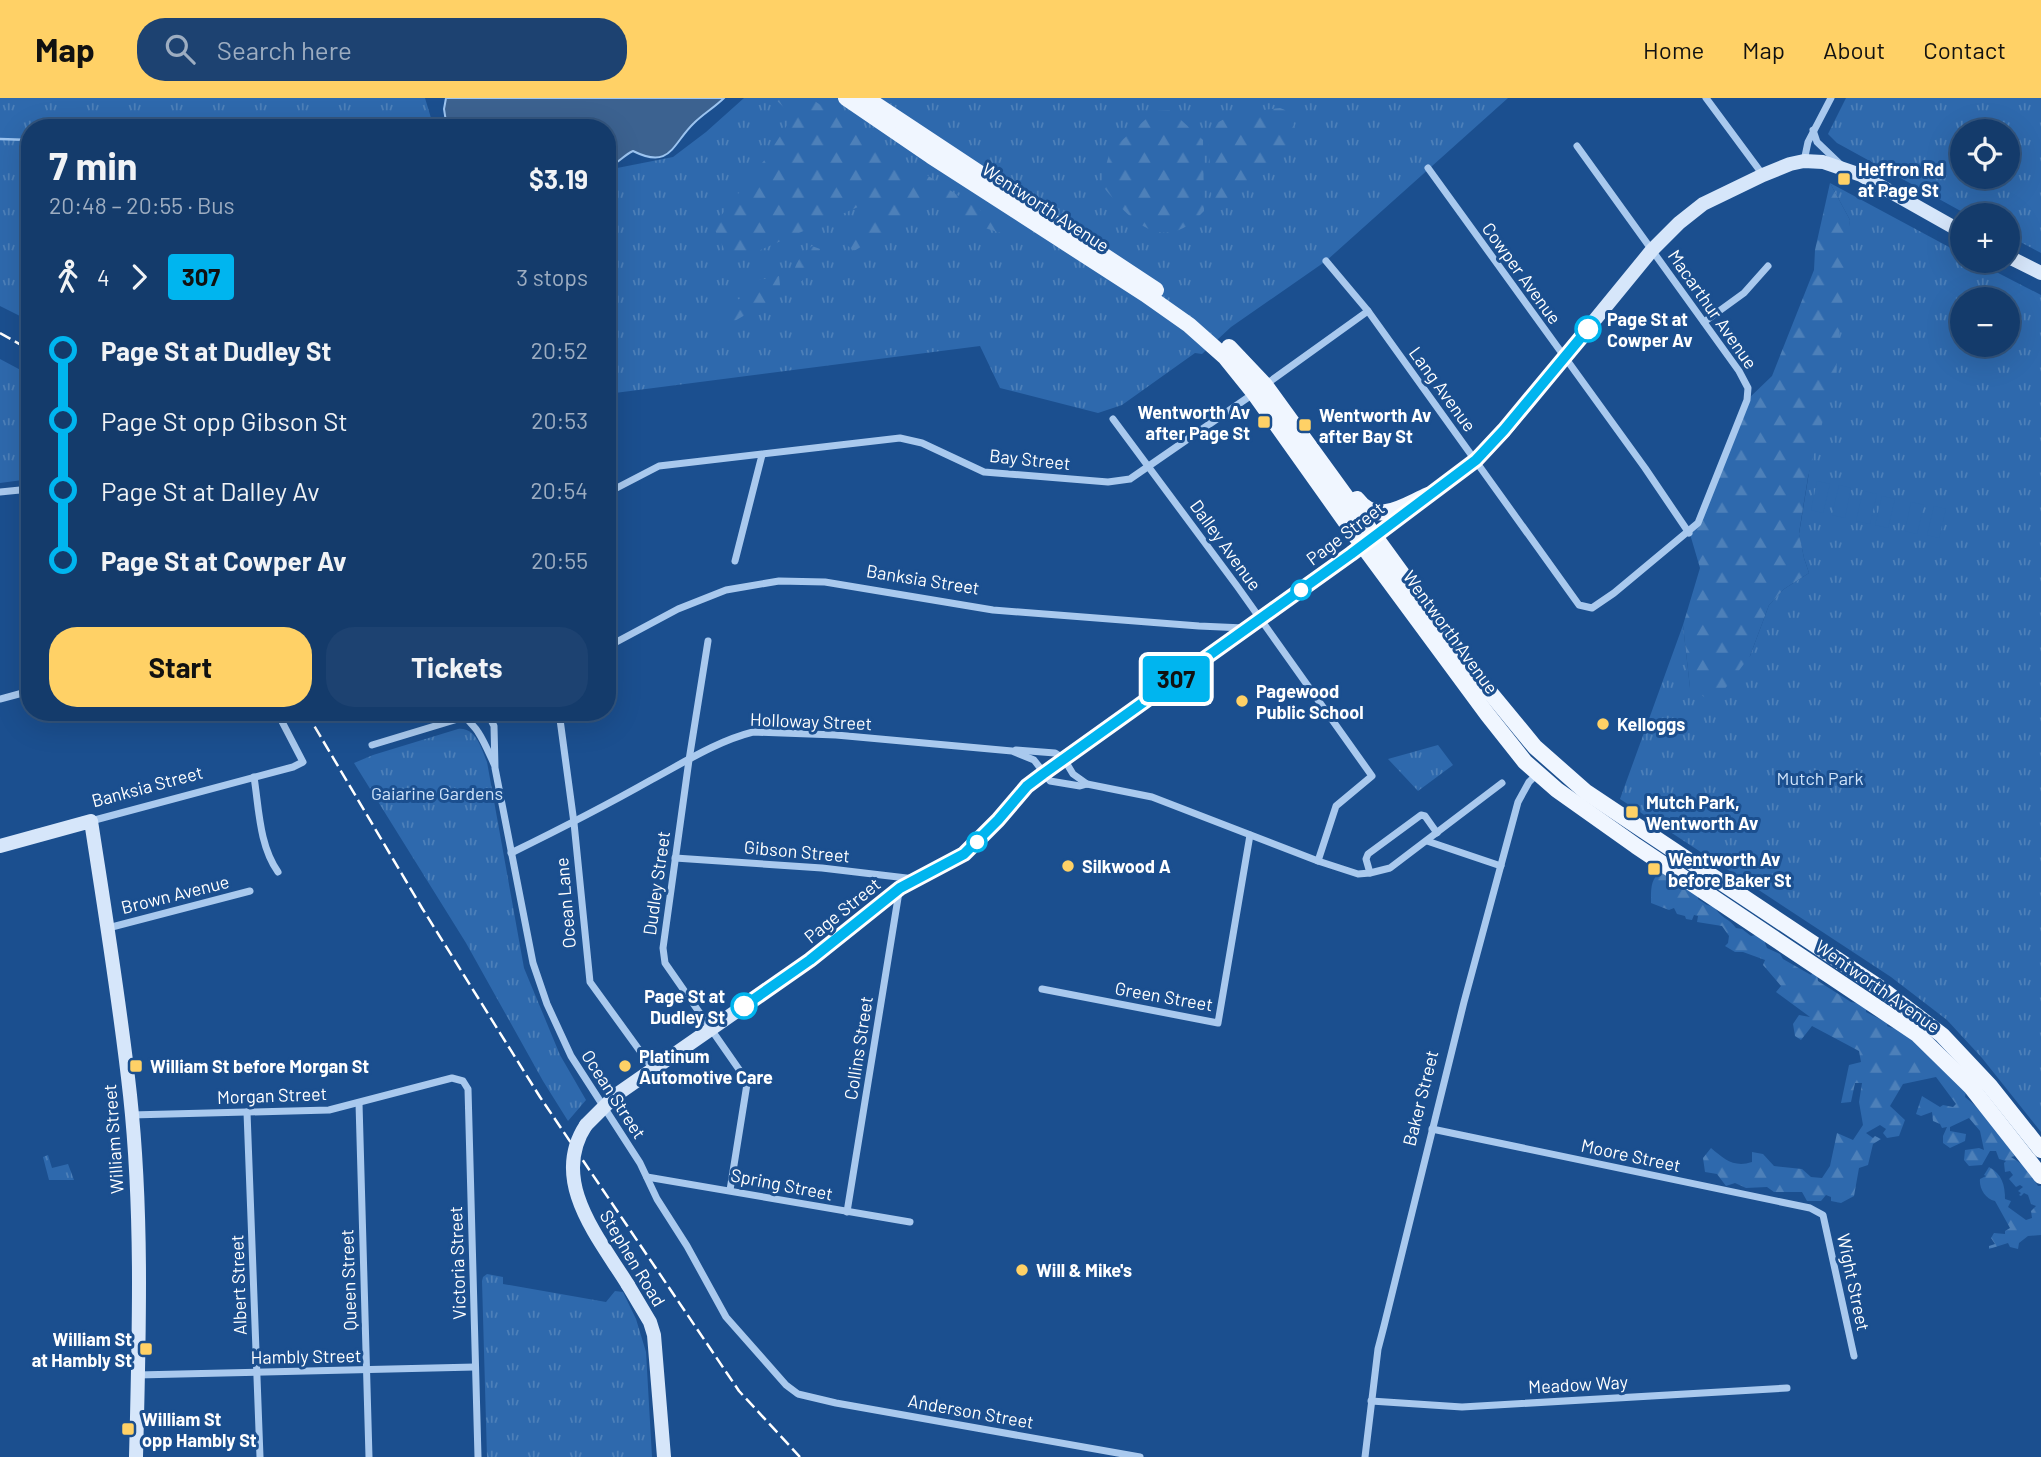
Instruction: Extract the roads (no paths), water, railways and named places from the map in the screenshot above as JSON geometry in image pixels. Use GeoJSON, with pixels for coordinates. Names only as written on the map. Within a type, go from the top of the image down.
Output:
{"type":"FeatureCollection","features":[{"type":"Feature","properties":{"kind":"main road","name":"Wentworth Avenue"},"geometry":{"type":"LineString","coordinates":[[845,98],[1189,325],[1225,357],[1260,389],[1369,540],[1487,714],[1536,774],[1636,846],[1917,1034],[1971,1087],[2041,1176]]}},
{"type":"Feature","properties":{"kind":"main road","name":"Wentworth Avenue"},"geometry":{"type":"LineString","coordinates":[[866,98],[1136,275],[1216,334],[1331,473],[1369,540],[1520,732],[1549,761],[1593,797],[1883,990],[1942,1035],[1990,1086],[2041,1150]]}},
{"type":"Feature","properties":{"kind":"main road","name":"Page Street"},"geometry":{"type":"LineString","coordinates":[[586,1125],[602,1107],[810,960],[900,888],[964,854],[1027,786],[1476,460],[1564,359],[1652,250],[1690,212],[1763,175],[1804,161]]}},
{"type":"Feature","properties":{"kind":"main road"},"geometry":{"type":"LineString","coordinates":[[1804,161],[1823,162],[1845,168],[1950,225]]}},
{"type":"Feature","properties":{"kind":"main road"},"geometry":{"type":"LineString","coordinates":[[2020,262],[2041,273]]}},
{"type":"Feature","properties":{"kind":"main road"},"geometry":{"type":"LineString","coordinates":[[1331,473],[1350,488],[1363,506],[1375,513],[1388,513],[1428,495]]}},
{"type":"Feature","properties":{"kind":"main road","name":"Baker Street"},"geometry":{"type":"LineString","coordinates":[[1536,774],[1549,761]]}},
{"type":"Feature","properties":{"kind":"main road","name":"Banksia Street"},"geometry":{"type":"LineString","coordinates":[[0,846],[91,821]]}},
{"type":"Feature","properties":{"kind":"main road","name":"William Street"},"geometry":{"type":"LineString","coordinates":[[91,821],[108,928],[131,1115],[140,1269],[136,1457]]}},
{"type":"Feature","properties":{"kind":"main road","name":"Stephen Road"},"geometry":{"type":"LineString","coordinates":[[586,1125],[576,1143],[574,1153],[572,1175],[575,1192],[582,1210],[650,1322],[664,1457]]}},
{"type":"Feature","properties":{"kind":"street"},"geometry":{"type":"LineString","coordinates":[[1706,98],[1763,175]]}},
{"type":"Feature","properties":{"kind":"street"},"geometry":{"type":"LineString","coordinates":[[1804,161],[1813,130],[1831,98]]}},
{"type":"Feature","properties":{"kind":"street"},"geometry":{"type":"LineString","coordinates":[[1813,130],[1817,142],[1845,168]]}},
{"type":"Feature","properties":{"kind":"street","name":"Macarthur Avenue"},"geometry":{"type":"LineString","coordinates":[[1577,146],[1739,371],[1748,388],[1747,400],[1698,523],[1614,593],[1592,608],[1579,606]]}},
{"type":"Feature","properties":{"kind":"street","name":"Cowper Avenue"},"geometry":{"type":"LineString","coordinates":[[1427,168],[1645,468],[1689,533]]}},
{"type":"Feature","properties":{"kind":"street","name":"Lang Avenue"},"geometry":{"type":"LineString","coordinates":[[1326,261],[1368,311],[1579,606]]}},
{"type":"Feature","properties":{"kind":"street"},"geometry":{"type":"LineString","coordinates":[[1704,322],[1744,293],[1768,266]]}},
{"type":"Feature","properties":{"kind":"street","name":"Bay Street"},"geometry":{"type":"LineString","coordinates":[[616,488],[660,466],[900,438],[922,443],[984,472],[1108,482],[1130,480],[1368,311]]}},
{"type":"Feature","properties":{"kind":"street","name":"Dalley Avenue"},"geometry":{"type":"LineString","coordinates":[[1113,419],[1372,776],[1336,806],[1318,861]]}},
{"type":"Feature","properties":{"kind":"street"},"geometry":{"type":"LineString","coordinates":[[735,561],[762,455]]}},
{"type":"Feature","properties":{"kind":"street"},"geometry":{"type":"LineString","coordinates":[[0,492],[21,490]]}},
{"type":"Feature","properties":{"kind":"street","name":"Banksia Street"},"geometry":{"type":"LineString","coordinates":[[616,643],[678,609],[726,590],[779,581],[825,582],[993,610],[1247,628]]}},
{"type":"Feature","properties":{"kind":"street","name":"Dudley Street"},"geometry":{"type":"LineString","coordinates":[[708,640],[663,948],[665,963],[747,1084],[730,1190]]}},
{"type":"Feature","properties":{"kind":"street"},"geometry":{"type":"LineString","coordinates":[[0,699],[21,693]]}},
{"type":"Feature","properties":{"kind":"street","name":"Banksia Street"},"geometry":{"type":"LineString","coordinates":[[91,821],[293,767],[303,762],[282,721]]}},
{"type":"Feature","properties":{"kind":"street"},"geometry":{"type":"LineString","coordinates":[[372,745],[446,721]]}},
{"type":"Feature","properties":{"kind":"street","name":"Ocean Street"},"geometry":{"type":"LineString","coordinates":[[470,721],[495,768]]}},
{"type":"Feature","properties":{"kind":"street","name":"Ocean Street"},"geometry":{"type":"LineString","coordinates":[[492,721],[494,726],[495,768],[511,853],[533,962],[547,1004],[571,1056],[602,1107],[625,1138],[657,1199],[687,1246],[726,1317],[786,1385],[798,1394]]}},
{"type":"Feature","properties":{"kind":"street","name":"Ocean Lane"},"geometry":{"type":"LineString","coordinates":[[560,721],[590,982],[653,1070]]}},
{"type":"Feature","properties":{"kind":"street","name":"Holloway Street"},"geometry":{"type":"LineString","coordinates":[[511,853],[573,823],[689,760],[753,732],[836,735],[1012,751],[1026,749],[1050,752],[1063,759]]}},
{"type":"Feature","properties":{"kind":"street","name":"Holloway Street"},"geometry":{"type":"LineString","coordinates":[[1012,751],[1034,760],[1050,781],[1080,786],[1087,784],[1152,797],[1318,861],[1358,874],[1370,873]]}},
{"type":"Feature","properties":{"kind":"street"},"geometry":{"type":"LineString","coordinates":[[1063,759],[1073,774],[1087,784]]}},
{"type":"Feature","properties":{"kind":"street","name":"Baker Street"},"geometry":{"type":"LineString","coordinates":[[1365,1457],[1378,1349],[1432,1129],[1518,802],[1536,774]]}},
{"type":"Feature","properties":{"kind":"street"},"geometry":{"type":"LineString","coordinates":[[254,776],[262,831],[270,861],[278,872]]}},
{"type":"Feature","properties":{"kind":"street"},"geometry":{"type":"LineString","coordinates":[[1437,833],[1425,816],[1420,815],[1367,854],[1370,873],[1390,868],[1427,841],[1502,783]]}},
{"type":"Feature","properties":{"kind":"street","name":"Green Street"},"geometry":{"type":"LineString","coordinates":[[1042,989],[1218,1023],[1250,835]]}},
{"type":"Feature","properties":{"kind":"street"},"geometry":{"type":"LineString","coordinates":[[1427,841],[1501,866]]}},
{"type":"Feature","properties":{"kind":"street","name":"Gibson Street"},"geometry":{"type":"LineString","coordinates":[[675,858],[822,868],[915,879]]}},
{"type":"Feature","properties":{"kind":"street","name":"Collins Street"},"geometry":{"type":"LineString","coordinates":[[847,1212],[900,888]]}},
{"type":"Feature","properties":{"kind":"street","name":"Brown Avenue"},"geometry":{"type":"LineString","coordinates":[[108,928],[250,891]]}},
{"type":"Feature","properties":{"kind":"street","name":"Morgan Street"},"geometry":{"type":"LineString","coordinates":[[131,1115],[317,1111],[359,1103],[452,1078]]}},
{"type":"Feature","properties":{"kind":"street","name":"Victoria Street"},"geometry":{"type":"LineString","coordinates":[[452,1078],[463,1081],[468,1089],[478,1457]]}},
{"type":"Feature","properties":{"kind":"street","name":"Queen Street"},"geometry":{"type":"LineString","coordinates":[[359,1103],[369,1457]]}},
{"type":"Feature","properties":{"kind":"street","name":"Albert Street"},"geometry":{"type":"LineString","coordinates":[[247,1112],[260,1457]]}},
{"type":"Feature","properties":{"kind":"street","name":"Moore Street"},"geometry":{"type":"LineString","coordinates":[[1432,1129],[1810,1208],[1823,1215]]}},
{"type":"Feature","properties":{"kind":"street","name":"Spring Street"},"geometry":{"type":"LineString","coordinates":[[647,1177],[910,1222]]}},
{"type":"Feature","properties":{"kind":"street","name":"Wight Street"},"geometry":{"type":"LineString","coordinates":[[1823,1215],[1854,1356]]}},
{"type":"Feature","properties":{"kind":"street","name":"Hambly Street"},"geometry":{"type":"LineString","coordinates":[[137,1375],[475,1367]]}},
{"type":"Feature","properties":{"kind":"street","name":"Meadow Way"},"geometry":{"type":"LineString","coordinates":[[1371,1401],[1462,1407],[1787,1388]]}},
{"type":"Feature","properties":{"kind":"street","name":"Anderson Street"},"geometry":{"type":"LineString","coordinates":[[798,1394],[1140,1457]]}},
{"type":"Feature","properties":{"kind":"waterway"},"geometry":{"type":"LineString","coordinates":[[0,139],[21,140]]}},
{"type":"Feature","properties":{"kind":"railway"},"geometry":{"type":"LineString","coordinates":[[0,333],[21,345]]}},
{"type":"Feature","properties":{"kind":"railway"},"geometry":{"type":"LineString","coordinates":[[311,721],[422,908],[540,1097],[739,1391],[800,1457]]}},
{"type":"Feature","properties":{"kind":"place","name":"Heffron Rd at Page St"},"geometry":{"type":"Point","coordinates":[1844,179]}},
{"type":"Feature","properties":{"kind":"place","name":"Page St at Cowper Av"},"geometry":{"type":"Point","coordinates":[1588,329]}},
{"type":"Feature","properties":{"kind":"place","name":"Wentworth Av after Page St"},"geometry":{"type":"Point","coordinates":[1264,422]}},
{"type":"Feature","properties":{"kind":"place","name":"Wentworth Av after Bay St"},"geometry":{"type":"Point","coordinates":[1305,425]}},
{"type":"Feature","properties":{"kind":"place","name":"Pagewood Public School"},"geometry":{"type":"Point","coordinates":[1242,701]}},
{"type":"Feature","properties":{"kind":"place","name":"Kelloggs"},"geometry":{"type":"Point","coordinates":[1603,724]}},
{"type":"Feature","properties":{"kind":"place","name":"Mutch Park, Wentworth Av"},"geometry":{"type":"Point","coordinates":[1632,812]}},
{"type":"Feature","properties":{"kind":"place","name":"Silkwood A"},"geometry":{"type":"Point","coordinates":[1068,866]}},
{"type":"Feature","properties":{"kind":"place","name":"Wentworth Av before Baker St"},"geometry":{"type":"Point","coordinates":[1654,869]}},
{"type":"Feature","properties":{"kind":"place","name":"Page St at Dudley St"},"geometry":{"type":"Point","coordinates":[744,1006]}},
{"type":"Feature","properties":{"kind":"place","name":"William St before Morgan St"},"geometry":{"type":"Point","coordinates":[136,1066]}},
{"type":"Feature","properties":{"kind":"place","name":"Platinum Automotive Care"},"geometry":{"type":"Point","coordinates":[625,1066]}},
{"type":"Feature","properties":{"kind":"place","name":"Will & Mike's"},"geometry":{"type":"Point","coordinates":[1022,1270]}},
{"type":"Feature","properties":{"kind":"place","name":"William St at Hambly St"},"geometry":{"type":"Point","coordinates":[146,1349]}},
{"type":"Feature","properties":{"kind":"place","name":"William St opp Hambly St"},"geometry":{"type":"Point","coordinates":[128,1429]}},
{"type":"Feature","properties":{"kind":"park label","name":"Mutch Park"},"geometry":{"type":"Point","coordinates":[1820,778]}},
{"type":"Feature","properties":{"kind":"park label","name":"Gaiarine Gardens"},"geometry":{"type":"Point","coordinates":[437,793]}}]}
